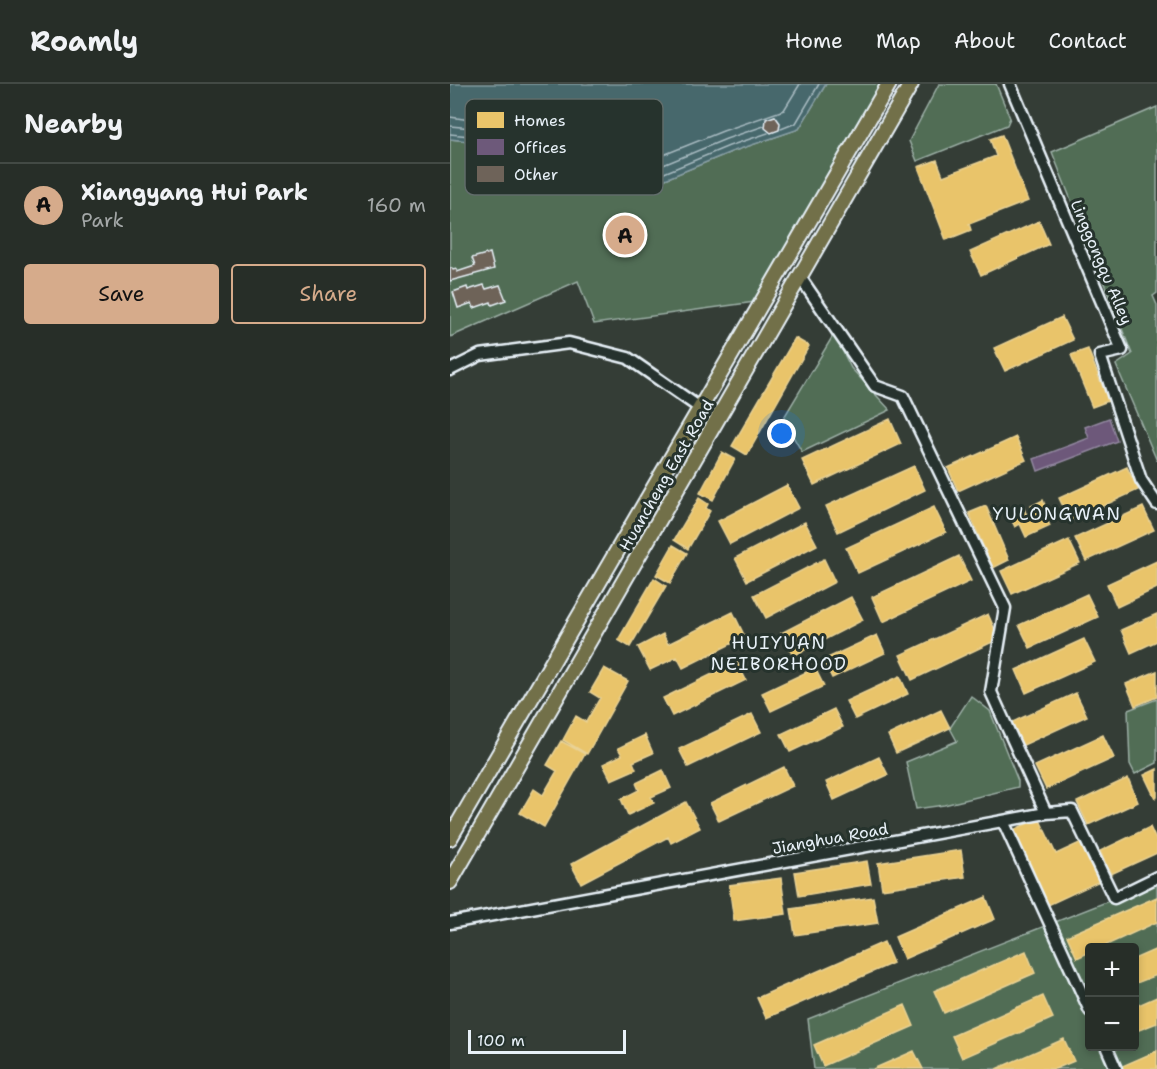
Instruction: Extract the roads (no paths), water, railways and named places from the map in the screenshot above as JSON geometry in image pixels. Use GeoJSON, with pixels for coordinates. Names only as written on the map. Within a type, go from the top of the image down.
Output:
{"type":"FeatureCollection","features":[{"type":"Feature","properties":{"kind":"main road","name":"Huancheng East Road"},"geometry":{"type":"LineString","coordinates":[[450,838],[889,84]]}},
{"type":"Feature","properties":{"kind":"main road","name":"Huancheng East Road"},"geometry":{"type":"LineString","coordinates":[[450,882],[911,84]]}},
{"type":"Feature","properties":{"kind":"street","name":"Linggongqu Alley"},"geometry":{"type":"LineString","coordinates":[[1010,84],[1122,350],[1100,355],[1141,480],[1157,504]]}},
{"type":"Feature","properties":{"kind":"street"},"geometry":{"type":"LineString","coordinates":[[800,277],[875,386],[903,396],[1005,608],[991,692],[1046,813]]}},
{"type":"Feature","properties":{"kind":"street"},"geometry":{"type":"LineString","coordinates":[[450,370],[480,355],[569,343],[628,358],[700,408]]}},
{"type":"Feature","properties":{"kind":"street","name":"Jianghua Road"},"geometry":{"type":"LineString","coordinates":[[450,923],[1046,813],[1072,811],[1114,898],[1157,877]]}},
{"type":"Feature","properties":{"kind":"street"},"geometry":{"type":"LineString","coordinates":[[1003,821],[1085,1002]]}},
{"type":"Feature","properties":{"kind":"street"},"geometry":{"type":"LineString","coordinates":[[1108,1051],[1116,1069]]}},
{"type":"Feature","properties":{"kind":"water"},"geometry":{"type":"Polygon","coordinates":[[[450,84],[826,84],[799,129],[731,152],[663,180],[663,99],[465,99],[465,141],[450,139],[450,84]]]}},
{"type":"Feature","properties":{"kind":"place","name":"Xiangyang Hui Park"},"geometry":{"type":"Point","coordinates":[625,235]}},
{"type":"Feature","properties":{"kind":"district","name":"YULONGWAN"},"geometry":{"type":"Point","coordinates":[1057,514]}},
{"type":"Feature","properties":{"kind":"district","name":"HUIYUAN NEIBORHOOD"},"geometry":{"type":"Point","coordinates":[779,653]}}]}
